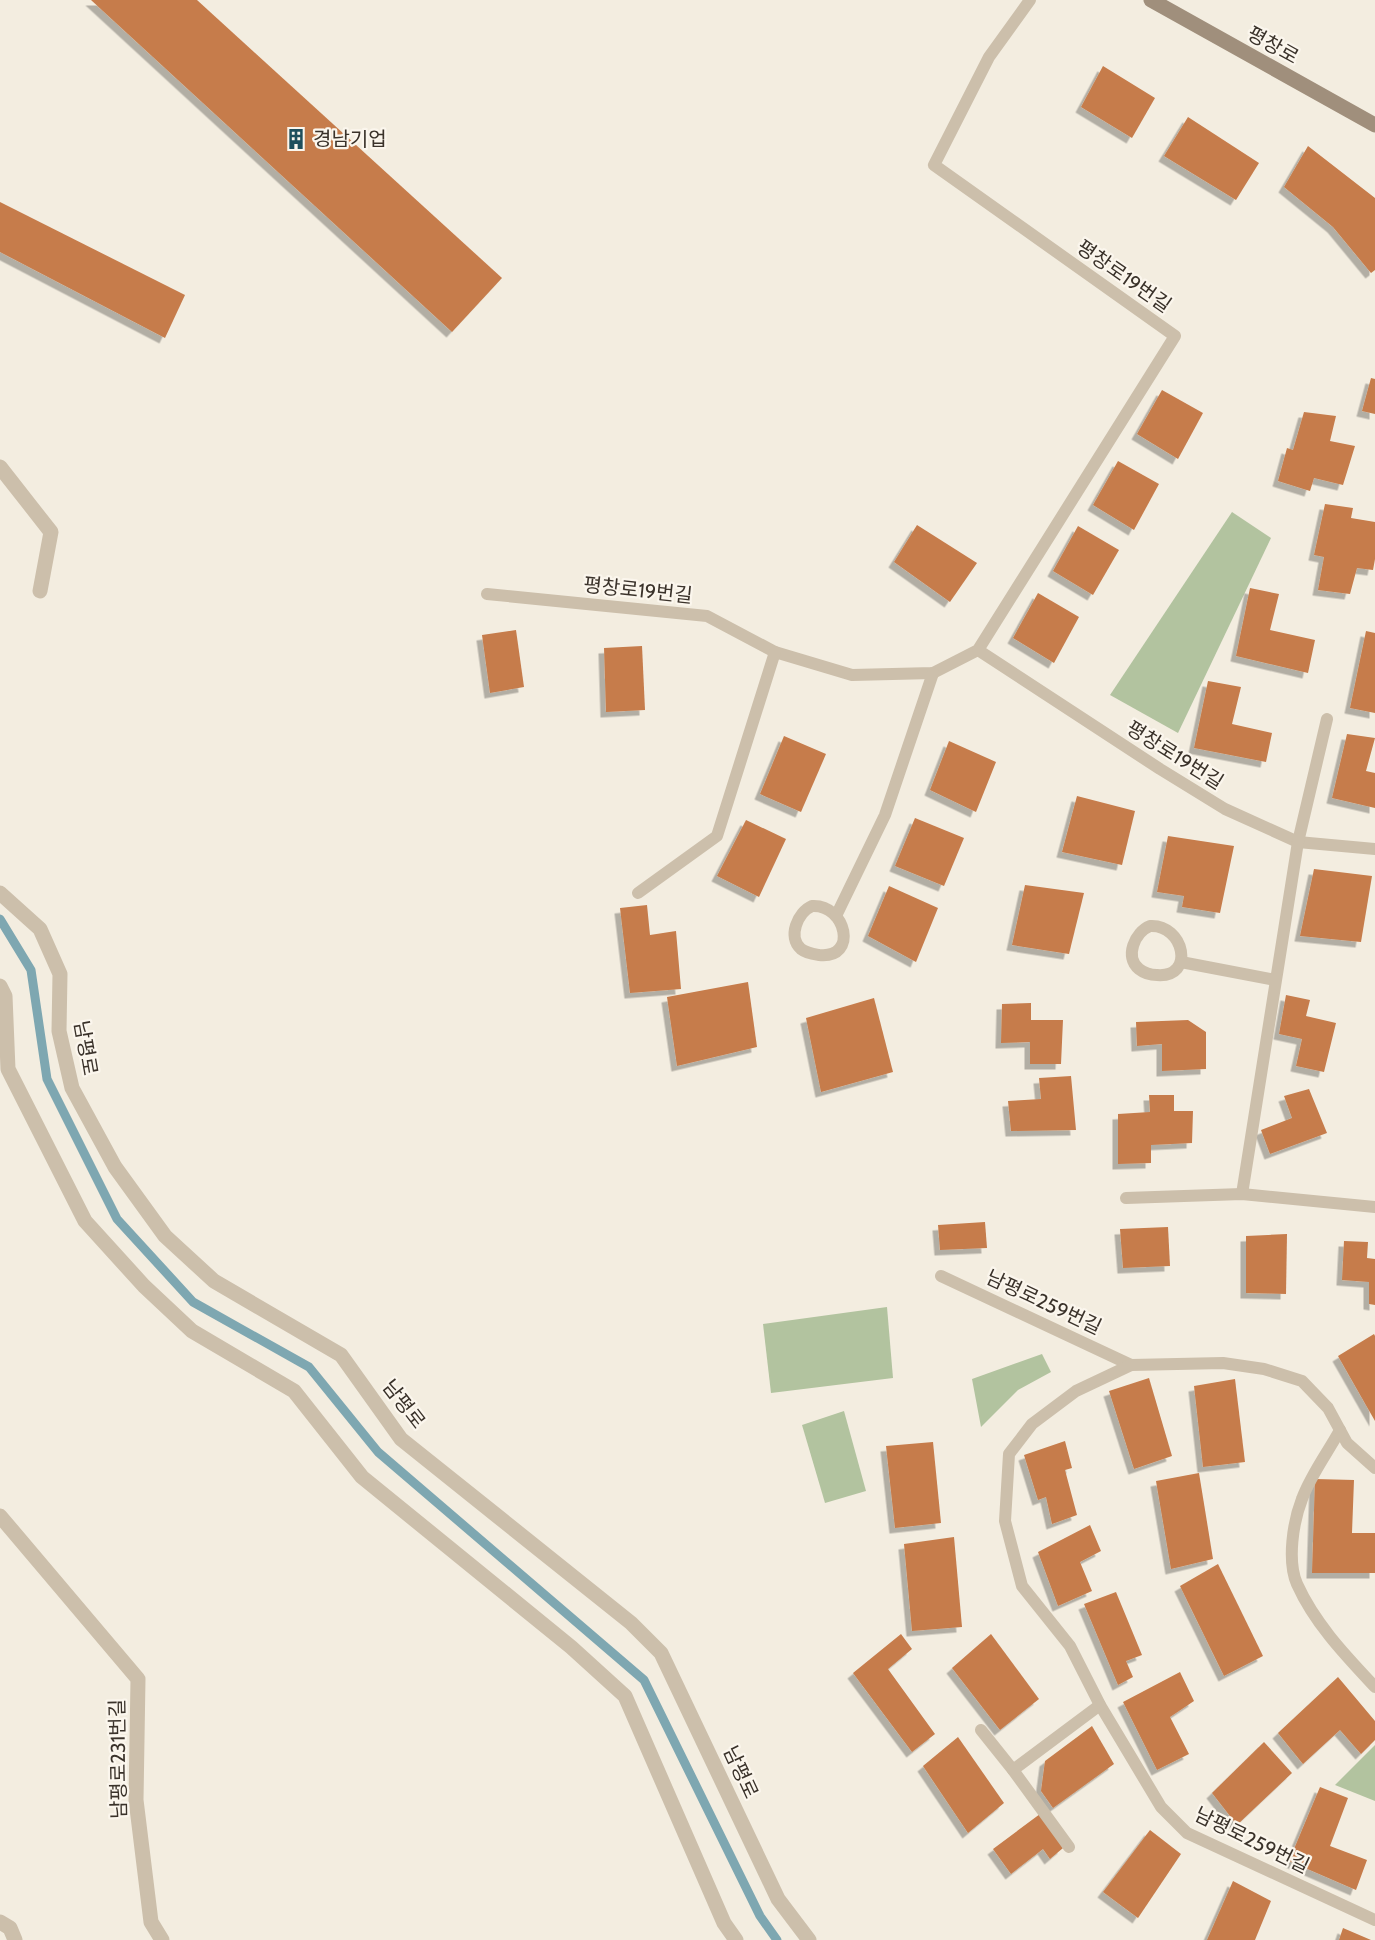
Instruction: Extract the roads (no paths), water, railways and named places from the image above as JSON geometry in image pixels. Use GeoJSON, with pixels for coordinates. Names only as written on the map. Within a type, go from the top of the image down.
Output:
{"type":"FeatureCollection","features":[{"type":"Feature","properties":{"kind":"street","name":"평창로"},"geometry":{"type":"LineString","coordinates":[[1151,0],[1375,126]]}},
{"type":"Feature","properties":{"kind":"street"},"geometry":{"type":"LineString","coordinates":[[0,467],[51,532],[40,591]]}},
{"type":"Feature","properties":{"kind":"street","name":"남평로"},"geometry":{"type":"LineString","coordinates":[[0,893],[40,929],[60,975],[58,1030],[72,1088],[115,1167],[165,1236],[214,1281],[341,1355],[401,1439],[631,1623],[661,1653],[778,1899],[809,1940]]}},
{"type":"Feature","properties":{"kind":"street"},"geometry":{"type":"LineString","coordinates":[[0,986],[4,996],[8,1069],[85,1221],[144,1286],[192,1331],[294,1391],[362,1477],[571,1647],[625,1696],[724,1923],[736,1940]]}},
{"type":"Feature","properties":{"kind":"street","name":"남평로231번길"},"geometry":{"type":"LineString","coordinates":[[0,1516],[138,1679],[136,1800],[152,1922],[162,1940]]}},
{"type":"Feature","properties":{"kind":"street"},"geometry":{"type":"LineString","coordinates":[[0,1922],[10,1928],[15,1940]]}},
{"type":"Feature","properties":{"kind":"lane","name":"평창로19번길"},"geometry":{"type":"LineString","coordinates":[[487,594],[707,616],[776,652],[852,675],[933,674],[978,650],[1175,336],[934,165],[989,57],[1030,0]]}},
{"type":"Feature","properties":{"kind":"lane","name":"평창로19번길"},"geometry":{"type":"LineString","coordinates":[[978,650],[1160,770],[1225,809],[1298,842],[1375,849]]}},
{"type":"Feature","properties":{"kind":"lane"},"geometry":{"type":"LineString","coordinates":[[638,893],[717,836],[776,652]]}},
{"type":"Feature","properties":{"kind":"lane"},"geometry":{"type":"LineString","coordinates":[[836,916],[885,815],[933,674]]}},
{"type":"Feature","properties":{"kind":"lane"},"geometry":{"type":"LineString","coordinates":[[1242,1194],[1298,842],[1327,719]]}},
{"type":"Feature","properties":{"kind":"lane"},"geometry":{"type":"LineString","coordinates":[[819,906],[826,908],[836,916],[843,925],[844,935],[837,951],[822,955],[801,950],[797,945],[795,932],[798,920],[806,909],[819,906]]}},
{"type":"Feature","properties":{"kind":"lane"},"geometry":{"type":"LineString","coordinates":[[1150,926],[1163,928],[1174,936],[1180,945],[1181,962],[1174,972],[1160,975],[1147,973],[1135,965],[1133,952],[1135,940],[1144,929],[1150,926]]}},
{"type":"Feature","properties":{"kind":"lane"},"geometry":{"type":"LineString","coordinates":[[1181,962],[1275,980]]}},
{"type":"Feature","properties":{"kind":"lane"},"geometry":{"type":"LineString","coordinates":[[1126,1198],[1242,1194],[1375,1207]]}},
{"type":"Feature","properties":{"kind":"lane","name":"남평로259번길"},"geometry":{"type":"LineString","coordinates":[[941,1276],[1131,1365]]}},
{"type":"Feature","properties":{"kind":"lane","name":"남평로259번길"},"geometry":{"type":"LineString","coordinates":[[1375,1468],[1347,1443],[1328,1408],[1302,1381],[1264,1369],[1223,1363],[1131,1365],[1076,1391],[1032,1425],[1009,1454],[1005,1521],[1022,1586],[1070,1646],[1100,1704],[1161,1807],[1186,1833],[1375,1920]]}},
{"type":"Feature","properties":{"kind":"lane"},"geometry":{"type":"LineString","coordinates":[[1340,1430],[1302,1497],[1294,1526],[1292,1555],[1296,1583],[1320,1624],[1346,1657],[1375,1687]]}},
{"type":"Feature","properties":{"kind":"lane"},"geometry":{"type":"LineString","coordinates":[[1013,1770],[1100,1704]]}},
{"type":"Feature","properties":{"kind":"lane"},"geometry":{"type":"LineString","coordinates":[[981,1730],[1069,1847]]}},
{"type":"Feature","properties":{"kind":"waterway"},"geometry":{"type":"LineString","coordinates":[[0,919],[31,970],[47,1079],[117,1219],[193,1302],[309,1367],[378,1452],[644,1680],[760,1916],[777,1940]]}},
{"type":"Feature","properties":{"kind":"place","name":"경남기업"},"geometry":{"type":"Point","coordinates":[296,139]}}]}
